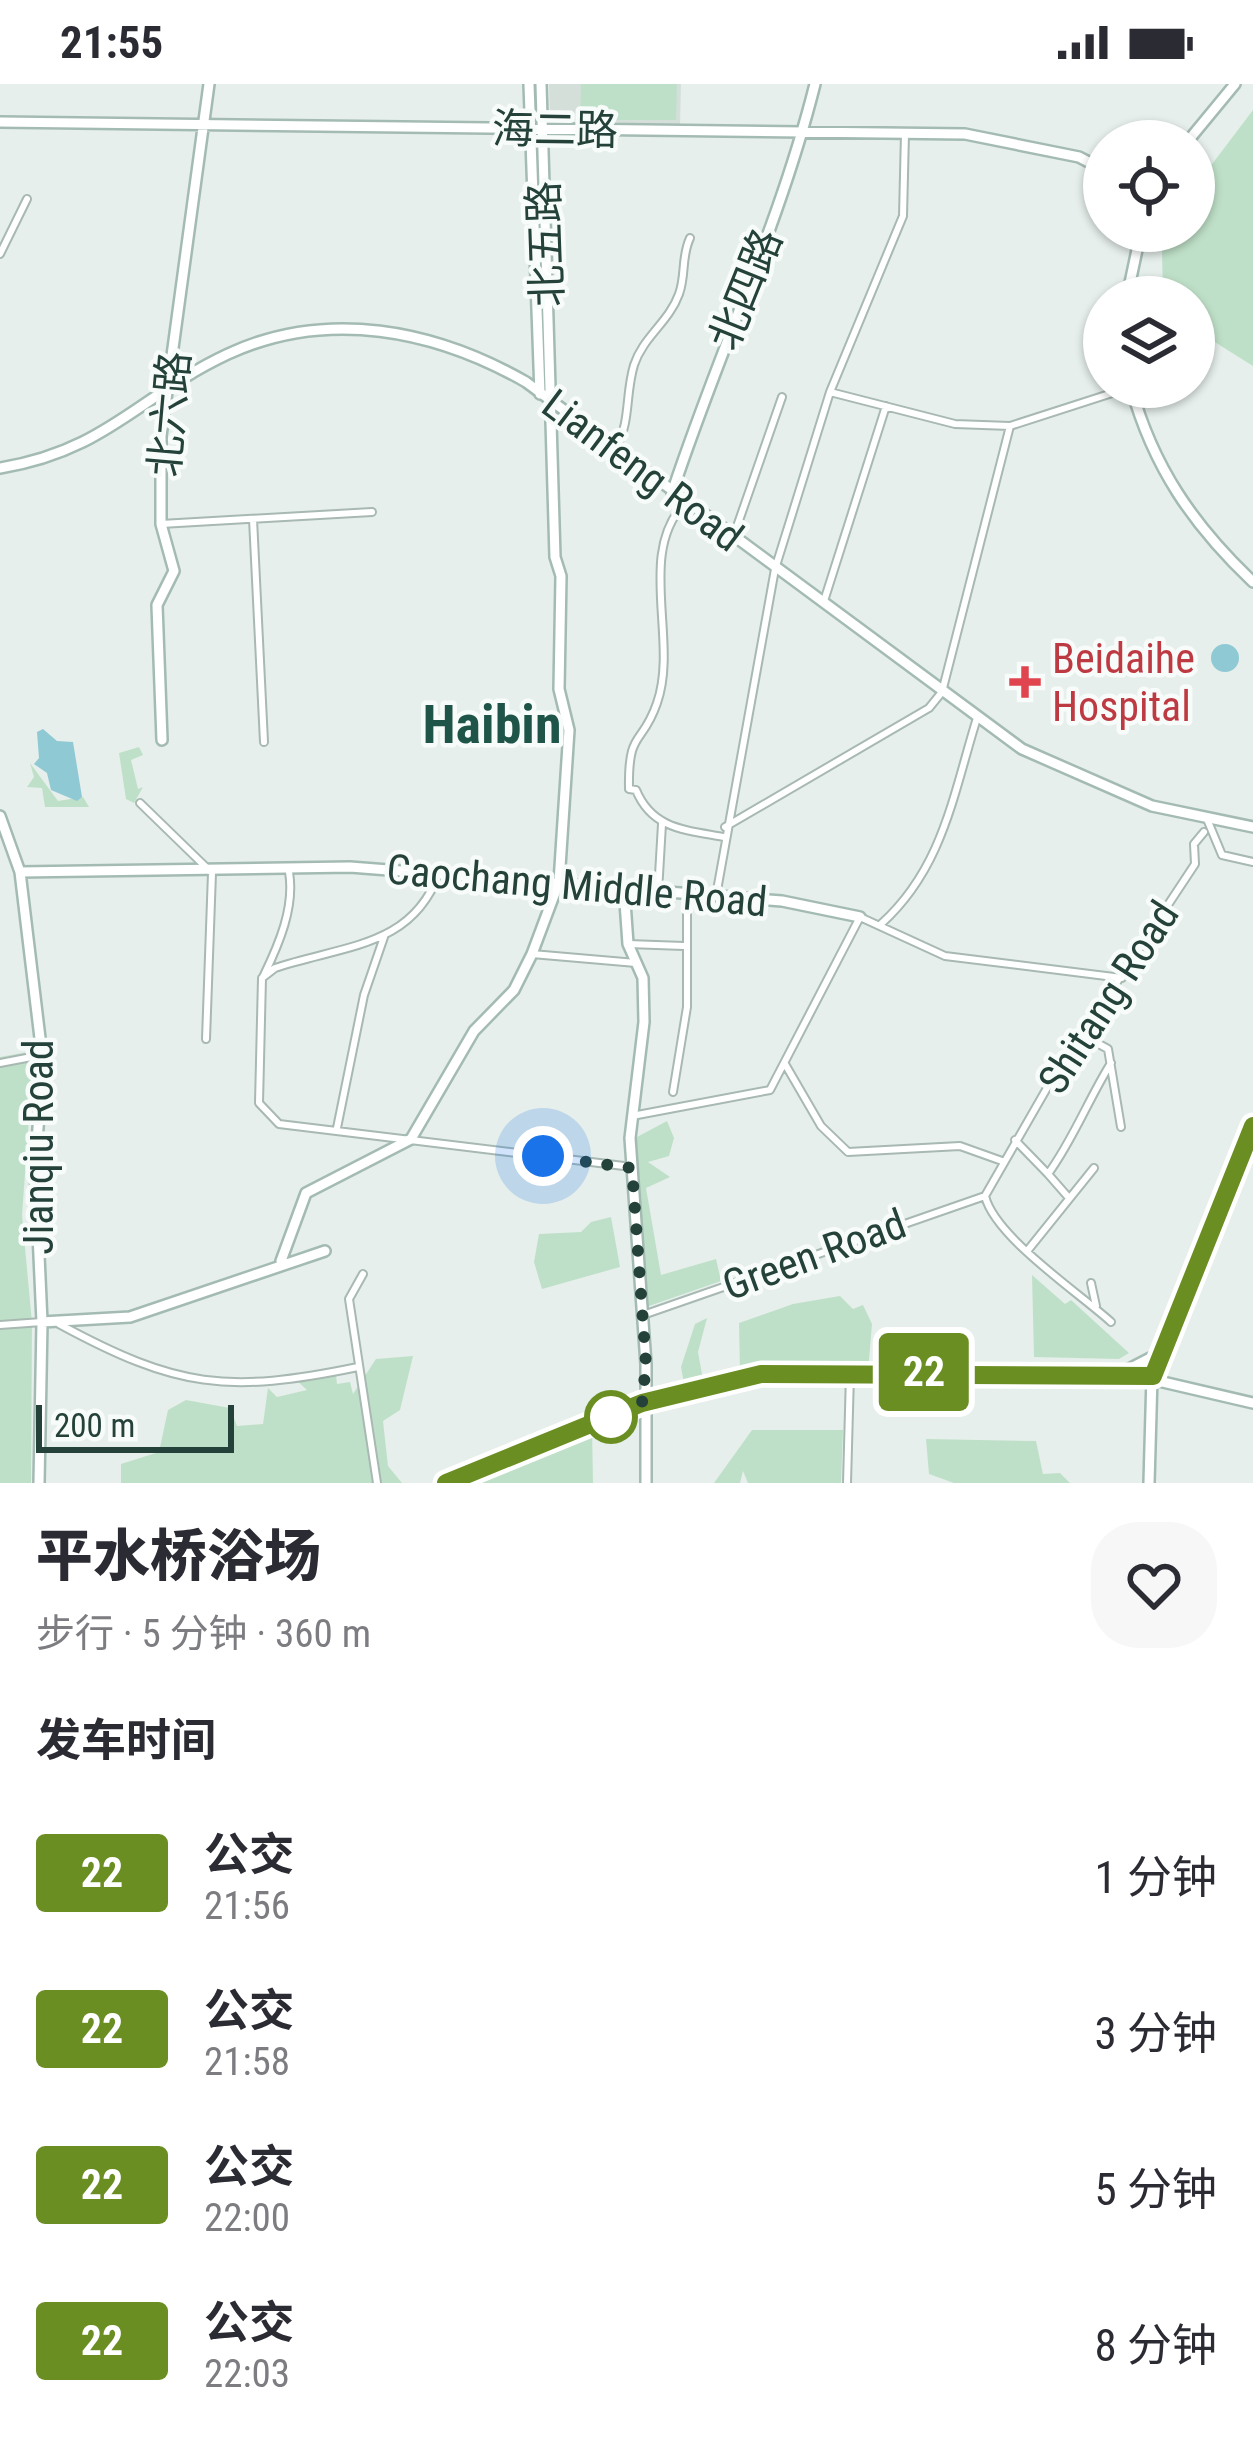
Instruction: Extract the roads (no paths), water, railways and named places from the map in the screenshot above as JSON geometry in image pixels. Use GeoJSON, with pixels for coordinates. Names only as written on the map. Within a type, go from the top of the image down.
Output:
{"type":"FeatureCollection","features":[{"type":"Feature","properties":{"kind":"main road","name":"北六路"},"geometry":{"type":"LineString","coordinates":[[162,740],[157,605],[174,571],[161,524],[161,436],[209,84]]}},
{"type":"Feature","properties":{"kind":"main road","name":"北五路"},"geometry":{"type":"LineString","coordinates":[[411,1139],[474,1031],[514,990],[559,882],[569,730],[559,689],[561,576],[555,557],[529,84]]}},
{"type":"Feature","properties":{"kind":"main road","name":"北五路"},"geometry":{"type":"LineString","coordinates":[[540,394],[534,129],[541,84]]}},
{"type":"Feature","properties":{"kind":"main road","name":"北四路"},"geometry":{"type":"LineString","coordinates":[[671,493],[803,133],[815,84]]}},
{"type":"Feature","properties":{"kind":"main road"},"geometry":{"type":"LineString","coordinates":[[1205,120],[1235,84]]}},
{"type":"Feature","properties":{"kind":"main road","name":"海二路"},"geometry":{"type":"LineString","coordinates":[[0,122],[965,134],[1083,160]]}},
{"type":"Feature","properties":{"kind":"main road","name":"Lianfeng Road"},"geometry":{"type":"LineString","coordinates":[[0,468],[41,461],[96,439],[228,354],[296,333],[351,328],[404,332],[466,350],[540,394],[977,718],[1086,781],[1152,806],[1253,826]]}},
{"type":"Feature","properties":{"kind":"main road"},"geometry":{"type":"LineString","coordinates":[[1138,408],[1158,464],[1179,500],[1212,544],[1253,582]]}},
{"type":"Feature","properties":{"kind":"main road","name":"Jianqiu Road"},"geometry":{"type":"LineString","coordinates":[[0,816],[20,872],[42,1055],[34,1167],[42,1322],[39,1483]]}},
{"type":"Feature","properties":{"kind":"main road","name":"Caochang Middle Road"},"geometry":{"type":"LineString","coordinates":[[20,872],[290,872],[350,867],[828,907],[860,917]]}},
{"type":"Feature","properties":{"kind":"main road"},"geometry":{"type":"LineString","coordinates":[[624,888],[628,944],[640,963],[644,1022],[632,1116],[632,1168],[643,1315],[646,1483]]}},
{"type":"Feature","properties":{"kind":"main road"},"geometry":{"type":"LineString","coordinates":[[1149,1483],[1153,1376],[1253,1126]]}},
{"type":"Feature","properties":{"kind":"main road"},"geometry":{"type":"LineString","coordinates":[[281,1261],[306,1193],[411,1139]]}},
{"type":"Feature","properties":{"kind":"main road"},"geometry":{"type":"LineString","coordinates":[[42,1322],[130,1317],[281,1261],[325,1251]]}},
{"type":"Feature","properties":{"kind":"main road"},"geometry":{"type":"LineString","coordinates":[[1120,1372],[1162,1351]]}},
{"type":"Feature","properties":{"kind":"main road"},"geometry":{"type":"LineString","coordinates":[[446,1483],[642,1403],[761,1374],[1120,1372],[1253,1403]]}},
{"type":"Feature","properties":{"kind":"street"},"geometry":{"type":"LineString","coordinates":[[716,899],[725,827],[776,569],[830,392],[903,216],[905,133]]}},
{"type":"Feature","properties":{"kind":"street"},"geometry":{"type":"LineString","coordinates":[[0,254],[27,199]]}},
{"type":"Feature","properties":{"kind":"street"},"geometry":{"type":"LineString","coordinates":[[615,452],[629,425],[634,364],[647,340],[664,325],[681,289],[682,256],[690,238]]}},
{"type":"Feature","properties":{"kind":"street"},"geometry":{"type":"LineString","coordinates":[[830,392],[955,424],[1010,426],[1083,402]]}},
{"type":"Feature","properties":{"kind":"street"},"geometry":{"type":"LineString","coordinates":[[733,538],[782,397]]}},
{"type":"Feature","properties":{"kind":"street"},"geometry":{"type":"LineString","coordinates":[[823,604],[886,406]]}},
{"type":"Feature","properties":{"kind":"street"},"geometry":{"type":"LineString","coordinates":[[725,827],[928,708],[942,692],[1010,426]]}},
{"type":"Feature","properties":{"kind":"street"},"geometry":{"type":"LineString","coordinates":[[685,503],[665,534],[661,580],[667,623],[657,704],[628,746],[629,789],[636,790],[646,813],[662,823],[724,837]]}},
{"type":"Feature","properties":{"kind":"street"},"geometry":{"type":"LineString","coordinates":[[161,524],[371,512]]}},
{"type":"Feature","properties":{"kind":"street"},"geometry":{"type":"LineString","coordinates":[[253,519],[263,742]]}},
{"type":"Feature","properties":{"kind":"street"},"geometry":{"type":"LineString","coordinates":[[881,924],[925,877],[945,829],[977,718]]}},
{"type":"Feature","properties":{"kind":"street"},"geometry":{"type":"LineString","coordinates":[[140,802],[212,873],[206,1039]]}},
{"type":"Feature","properties":{"kind":"street"},"geometry":{"type":"LineString","coordinates":[[1208,819],[1222,855],[1253,862]]}},
{"type":"Feature","properties":{"kind":"street"},"geometry":{"type":"LineString","coordinates":[[658,892],[662,823]]}},
{"type":"Feature","properties":{"kind":"street","name":"Shitang Road"},"geometry":{"type":"LineString","coordinates":[[985,1196],[1015,1140],[1195,863],[1195,844],[1204,832]]}},
{"type":"Feature","properties":{"kind":"street"},"geometry":{"type":"LineString","coordinates":[[290,872],[292,890],[284,925],[262,978],[259,1103],[279,1124],[632,1168]]}},
{"type":"Feature","properties":{"kind":"street"},"geometry":{"type":"LineString","coordinates":[[262,978],[274,968],[384,937],[427,906],[440,873]]}},
{"type":"Feature","properties":{"kind":"street"},"geometry":{"type":"LineString","coordinates":[[673,1092],[687,1007],[687,895]]}},
{"type":"Feature","properties":{"kind":"street"},"geometry":{"type":"LineString","coordinates":[[632,1116],[770,1090],[860,917]]}},
{"type":"Feature","properties":{"kind":"street","name":"Caochang Middle Road"},"geometry":{"type":"LineString","coordinates":[[860,917],[945,956],[1121,978]]}},
{"type":"Feature","properties":{"kind":"street"},"geometry":{"type":"LineString","coordinates":[[337,1128],[364,995],[384,937]]}},
{"type":"Feature","properties":{"kind":"street"},"geometry":{"type":"LineString","coordinates":[[628,944],[685,946]]}},
{"type":"Feature","properties":{"kind":"street"},"geometry":{"type":"LineString","coordinates":[[532,954],[640,963]]}},
{"type":"Feature","properties":{"kind":"street"},"geometry":{"type":"LineString","coordinates":[[1084,1036],[1108,1048],[1121,1127]]}},
{"type":"Feature","properties":{"kind":"street"},"geometry":{"type":"LineString","coordinates":[[0,1064],[42,1055]]}},
{"type":"Feature","properties":{"kind":"street"},"geometry":{"type":"LineString","coordinates":[[784,1062],[821,1126],[848,1152],[960,1146],[1002,1161]]}},
{"type":"Feature","properties":{"kind":"street"},"geometry":{"type":"LineString","coordinates":[[1048,1174],[1070,1144],[1071,1128],[1111,1063]]}},
{"type":"Feature","properties":{"kind":"street"},"geometry":{"type":"LineString","coordinates":[[1015,1140],[1069,1198]]}},
{"type":"Feature","properties":{"kind":"street"},"geometry":{"type":"LineString","coordinates":[[1028,1250],[1094,1168]]}},
{"type":"Feature","properties":{"kind":"street"},"geometry":{"type":"LineString","coordinates":[[985,1196],[989,1210],[1028,1250],[1111,1322]]}},
{"type":"Feature","properties":{"kind":"street","name":"Green Road"},"geometry":{"type":"LineString","coordinates":[[643,1315],[985,1196]]}},
{"type":"Feature","properties":{"kind":"street"},"geometry":{"type":"LineString","coordinates":[[363,1274],[349,1299],[377,1483]]}},
{"type":"Feature","properties":{"kind":"street"},"geometry":{"type":"LineString","coordinates":[[1091,1283],[1096,1309]]}},
{"type":"Feature","properties":{"kind":"street"},"geometry":{"type":"LineString","coordinates":[[0,1325],[42,1322]]}},
{"type":"Feature","properties":{"kind":"street"},"geometry":{"type":"LineString","coordinates":[[56,1322],[125,1359],[217,1385],[270,1385],[358,1367]]}},
{"type":"Feature","properties":{"kind":"street"},"geometry":{"type":"LineString","coordinates":[[847,1483],[850,1374]]}},
{"type":"Feature","properties":{"kind":"water"},"geometry":{"type":"Polygon","coordinates":[[[1225,644],[1235,648],[1239,658],[1235,668],[1225,672],[1215,668],[1211,658],[1215,648],[1225,644]]]}},
{"type":"Feature","properties":{"kind":"water"},"geometry":{"type":"Polygon","coordinates":[[[43,729],[57,741],[73,742],[82,797],[77,801],[51,790],[47,773],[34,764],[39,758],[37,732],[43,729]]]}},
{"type":"Feature","properties":{"kind":"place","name":"Beidaihe Hospital"},"geometry":{"type":"Point","coordinates":[1025,682]}},
{"type":"Feature","properties":{"kind":"district","name":"Haibin"},"geometry":{"type":"Point","coordinates":[492,724]}}]}
